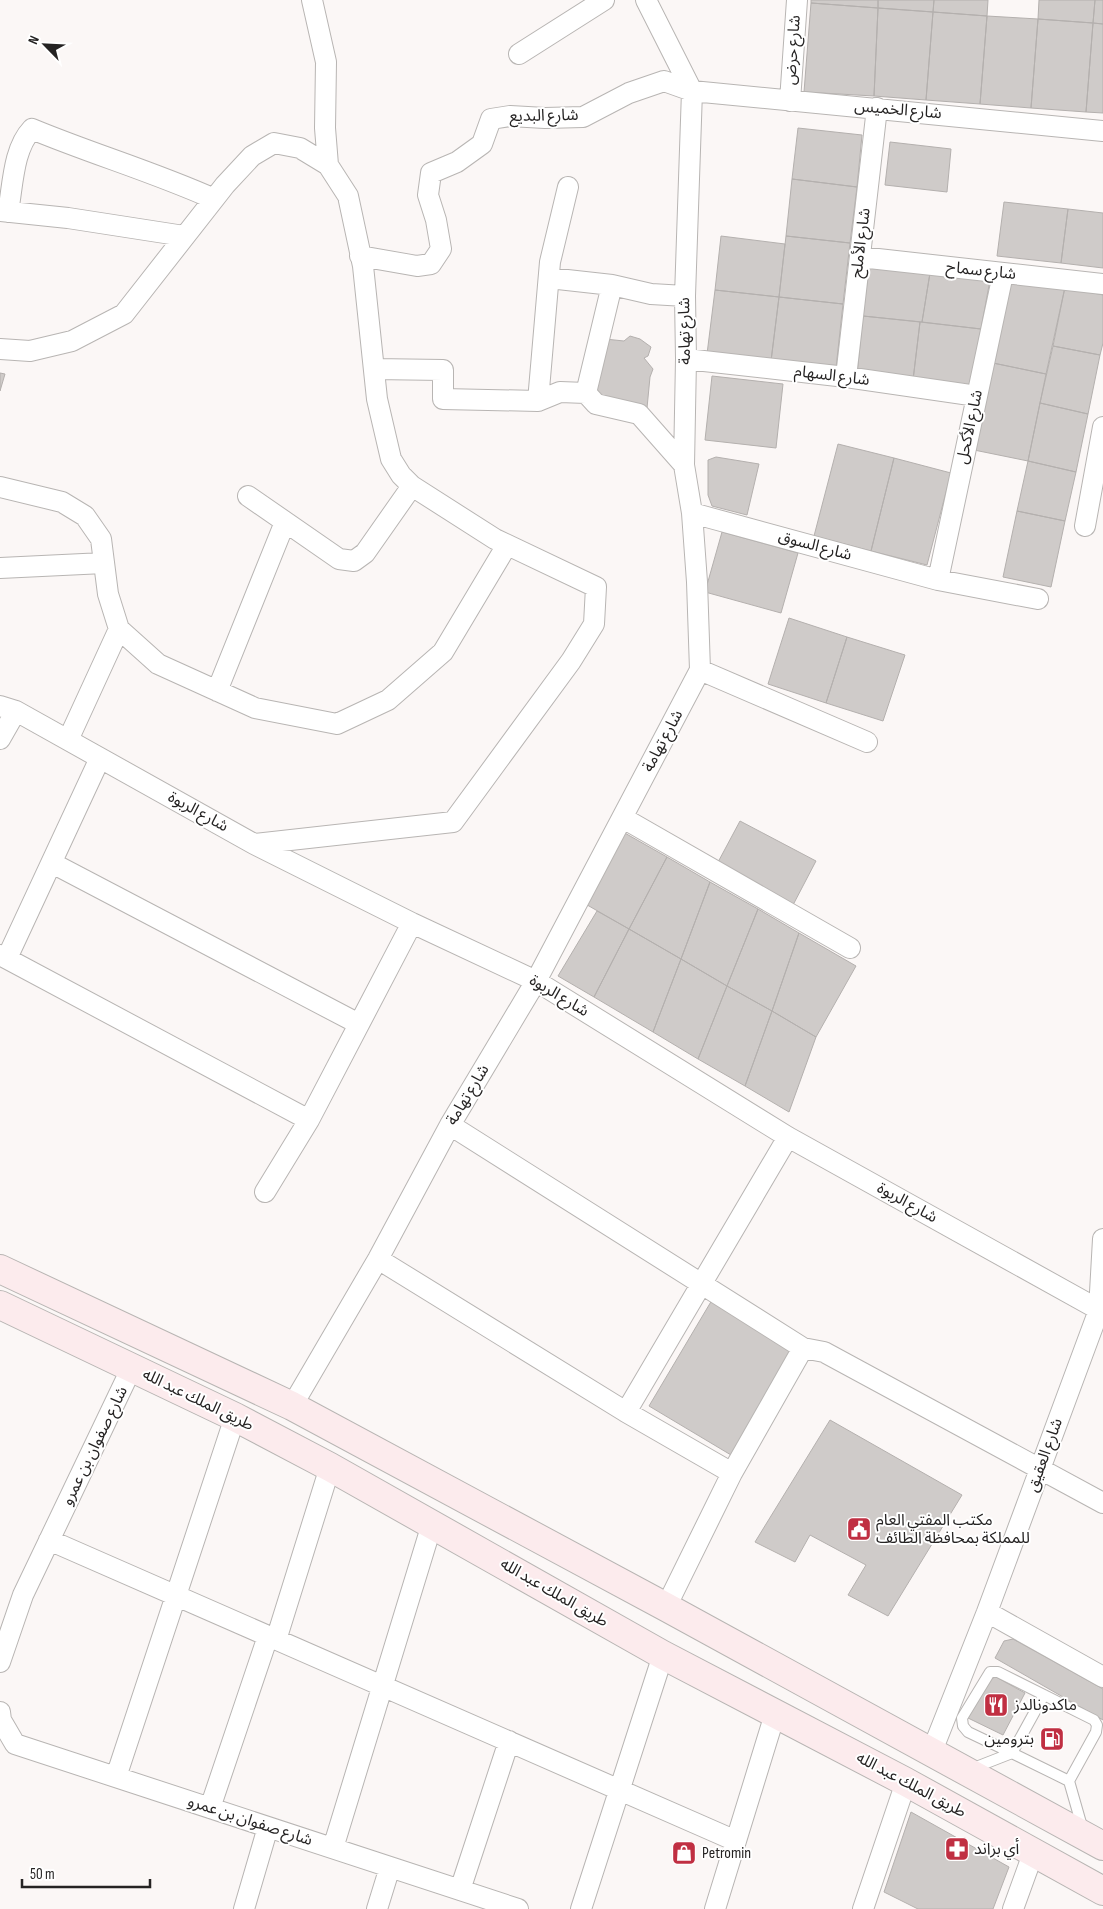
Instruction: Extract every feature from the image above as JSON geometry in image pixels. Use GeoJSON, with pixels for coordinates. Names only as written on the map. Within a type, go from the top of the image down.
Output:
{"type":"FeatureCollection","features":[{"type":"Feature","properties":{"kind":"main road","name":"طريق الملك عبد الله"},"geometry":{"type":"LineString","coordinates":[[0,1269],[292,1406],[932,1751],[1094,1841]]}},
{"type":"Feature","properties":{"kind":"main road","name":"طريق الملك عبد الله"},"geometry":{"type":"LineString","coordinates":[[0,1306],[132,1367],[330,1466],[663,1655],[906,1782],[1034,1851],[1103,1891]]}},
{"type":"Feature","properties":{"kind":"street"},"geometry":{"type":"LineString","coordinates":[[312,0],[326,62],[325,128],[328,165]]}},
{"type":"Feature","properties":{"kind":"street"},"geometry":{"type":"LineString","coordinates":[[519,54],[604,0]]}},
{"type":"Feature","properties":{"kind":"street","name":"شارع تهامة"},"geometry":{"type":"LineString","coordinates":[[292,1406],[378,1259],[450,1125],[536,981],[700,670],[692,513],[684,465],[685,296],[692,91],[646,0]]}},
{"type":"Feature","properties":{"kind":"street","name":"شارع حرض"},"geometry":{"type":"LineString","coordinates":[[790,101],[797,0]]}},
{"type":"Feature","properties":{"kind":"street","name":"شارع البديع"},"geometry":{"type":"LineString","coordinates":[[360,256],[417,266],[431,264],[441,249],[436,220],[428,195],[431,173],[457,162],[482,144],[490,118],[510,116],[545,118],[583,117],[629,93],[664,81],[692,91]]}},
{"type":"Feature","properties":{"kind":"street","name":"شارع الخميس"},"geometry":{"type":"LineString","coordinates":[[692,91],[1103,131]]}},
{"type":"Feature","properties":{"kind":"street","name":"شارع الأملح"},"geometry":{"type":"LineString","coordinates":[[846,377],[877,108]]}},
{"type":"Feature","properties":{"kind":"street"},"geometry":{"type":"LineString","coordinates":[[184,236],[68,218],[4,211],[24,137],[32,129],[108,158],[164,176],[214,199]]}},
{"type":"Feature","properties":{"kind":"street"},"geometry":{"type":"LineString","coordinates":[[0,349],[30,352],[72,341],[124,314],[184,236],[252,156],[274,143],[300,148],[328,165],[348,196],[360,256],[377,399],[391,459],[402,476],[412,486],[507,545],[596,588],[594,624],[571,660],[453,822],[254,844]]}},
{"type":"Feature","properties":{"kind":"street"},"geometry":{"type":"LineString","coordinates":[[538,401],[548,278],[568,188]]}},
{"type":"Feature","properties":{"kind":"street","name":"شارع سماح"},"geometry":{"type":"LineString","coordinates":[[860,257],[1103,284]]}},
{"type":"Feature","properties":{"kind":"street","name":"شارع الأكحل"},"geometry":{"type":"LineString","coordinates":[[938,580],[1003,274]]}},
{"type":"Feature","properties":{"kind":"street"},"geometry":{"type":"LineString","coordinates":[[548,278],[612,285],[651,294],[685,296]]}},
{"type":"Feature","properties":{"kind":"street"},"geometry":{"type":"LineString","coordinates":[[586,393],[612,285]]}},
{"type":"Feature","properties":{"kind":"street","name":"شارع السهام"},"geometry":{"type":"LineString","coordinates":[[686,359],[846,377],[977,396]]}},
{"type":"Feature","properties":{"kind":"street"},"geometry":{"type":"LineString","coordinates":[[374,369],[443,370],[443,399],[538,401],[560,392],[586,393],[596,404],[639,414],[684,465]]}},
{"type":"Feature","properties":{"kind":"street"},"geometry":{"type":"LineString","coordinates":[[1085,526],[1103,427]]}},
{"type":"Feature","properties":{"kind":"street"},"geometry":{"type":"LineString","coordinates":[[248,496],[339,559],[354,561],[365,553],[412,486]]}},
{"type":"Feature","properties":{"kind":"street"},"geometry":{"type":"LineString","coordinates":[[0,487],[62,502],[85,516],[101,539],[108,594],[119,629],[158,664],[255,708],[337,724],[388,700],[443,652],[507,545]]}},
{"type":"Feature","properties":{"kind":"street","name":"شارع السوق"},"geometry":{"type":"LineString","coordinates":[[692,513],[938,580],[1038,599]]}},
{"type":"Feature","properties":{"kind":"street"},"geometry":{"type":"LineString","coordinates":[[217,691],[285,522]]}},
{"type":"Feature","properties":{"kind":"street"},"geometry":{"type":"LineString","coordinates":[[0,568],[104,563]]}},
{"type":"Feature","properties":{"kind":"street"},"geometry":{"type":"LineString","coordinates":[[68,740],[119,629]]}},
{"type":"Feature","properties":{"kind":"street"},"geometry":{"type":"LineString","coordinates":[[700,670],[867,742]]}},
{"type":"Feature","properties":{"kind":"street"},"geometry":{"type":"LineString","coordinates":[[0,739],[8,709]]}},
{"type":"Feature","properties":{"kind":"street","name":"شارع الربوة"},"geometry":{"type":"LineString","coordinates":[[8,709],[68,740],[254,844],[412,924],[536,981],[788,1137],[1101,1311]]}},
{"type":"Feature","properties":{"kind":"street"},"geometry":{"type":"LineString","coordinates":[[100,758],[52,863],[4,956],[309,1120]]}},
{"type":"Feature","properties":{"kind":"street"},"geometry":{"type":"LineString","coordinates":[[623,818],[850,948]]}},
{"type":"Feature","properties":{"kind":"street"},"geometry":{"type":"LineString","coordinates":[[52,863],[358,1024]]}},
{"type":"Feature","properties":{"kind":"street"},"geometry":{"type":"LineString","coordinates":[[265,1192],[309,1120],[412,924]]}},
{"type":"Feature","properties":{"kind":"street"},"geometry":{"type":"LineString","coordinates":[[450,1125],[700,1285],[803,1348],[824,1352],[1103,1503]]}},
{"type":"Feature","properties":{"kind":"street"},"geometry":{"type":"LineString","coordinates":[[626,1412],[788,1137]]}},
{"type":"Feature","properties":{"kind":"street","name":"شارع العقيق"},"geometry":{"type":"LineString","coordinates":[[932,1751],[987,1612],[1101,1311],[1103,1239]]}},
{"type":"Feature","properties":{"kind":"street"},"geometry":{"type":"LineString","coordinates":[[378,1259],[626,1412],[732,1473]]}},
{"type":"Feature","properties":{"kind":"street"},"geometry":{"type":"LineString","coordinates":[[666,1607],[732,1473],[803,1348]]}},
{"type":"Feature","properties":{"kind":"street","name":"شارع صفوان بن عمرو"},"geometry":{"type":"LineString","coordinates":[[0,1662],[23,1595],[132,1367]]}},
{"type":"Feature","properties":{"kind":"street"},"geometry":{"type":"LineString","coordinates":[[116,1776],[235,1417]]}},
{"type":"Feature","properties":{"kind":"street"},"geometry":{"type":"LineString","coordinates":[[210,1808],[272,1638],[330,1466]]}},
{"type":"Feature","properties":{"kind":"street"},"geometry":{"type":"LineString","coordinates":[[333,1848],[432,1524]]}},
{"type":"Feature","properties":{"kind":"street"},"geometry":{"type":"LineString","coordinates":[[49,1540],[736,1841]]}},
{"type":"Feature","properties":{"kind":"street"},"geometry":{"type":"LineString","coordinates":[[987,1612],[1103,1677]]}},
{"type":"Feature","properties":{"kind":"street"},"geometry":{"type":"LineString","coordinates":[[580,1909],[663,1655]]}},
{"type":"Feature","properties":{"kind":"street","name":"شارع صفوان بن عمرو"},"geometry":{"type":"LineString","coordinates":[[0,1712],[1,1720],[15,1744],[460,1890],[482,1904],[518,1909]]}},
{"type":"Feature","properties":{"kind":"street"},"geometry":{"type":"LineString","coordinates":[[715,1909],[776,1714]]}},
{"type":"Feature","properties":{"kind":"street"},"geometry":{"type":"LineString","coordinates":[[460,1890],[509,1742]]}},
{"type":"Feature","properties":{"kind":"street"},"geometry":{"type":"LineString","coordinates":[[863,1909],[906,1782]]}},
{"type":"Feature","properties":{"kind":"street"},"geometry":{"type":"LineString","coordinates":[[244,1909],[268,1827]]}},
{"type":"Feature","properties":{"kind":"street"},"geometry":{"type":"LineString","coordinates":[[1013,1909],[1034,1851]]}},
{"type":"Feature","properties":{"kind":"street"},"geometry":{"type":"LineString","coordinates":[[377,1909],[390,1867]]}},
{"type":"Feature","properties":{"kind":"lane"},"geometry":{"type":"LineString","coordinates":[[1069,1781],[1096,1732],[1097,1724],[1094,1720],[1044,1694],[998,1672],[990,1672],[962,1718],[963,1726],[968,1732],[1069,1781],[1094,1841]]}},
{"type":"Feature","properties":{"kind":"lane"},"geometry":{"type":"LineString","coordinates":[[967,1770],[1012,1753],[1044,1694]]}},
{"type":"Feature","properties":{"kind":"building"},"geometry":{"type":"Polygon","coordinates":[[[811,0],[878,0],[878,8],[811,3],[811,0]]]}},
{"type":"Feature","properties":{"kind":"building"},"geometry":{"type":"Polygon","coordinates":[[[878,0],[934,0],[933,12],[878,8],[878,0]]]}},
{"type":"Feature","properties":{"kind":"building"},"geometry":{"type":"Polygon","coordinates":[[[934,0],[988,0],[987,16],[933,12],[934,0]]]}},
{"type":"Feature","properties":{"kind":"building"},"geometry":{"type":"Polygon","coordinates":[[[1039,0],[1095,0],[1093,23],[1038,19],[1039,0]]]}},
{"type":"Feature","properties":{"kind":"building"},"geometry":{"type":"Polygon","coordinates":[[[1095,0],[1103,0],[1103,24],[1093,23],[1095,0]]]}},
{"type":"Feature","properties":{"kind":"building"},"geometry":{"type":"Polygon","coordinates":[[[811,3],[878,8],[874,96],[804,92],[811,3]]]}},
{"type":"Feature","properties":{"kind":"building"},"geometry":{"type":"Polygon","coordinates":[[[878,8],[933,12],[926,100],[874,96],[878,8]]]}},
{"type":"Feature","properties":{"kind":"building"},"geometry":{"type":"Polygon","coordinates":[[[933,12],[987,16],[980,104],[926,100],[933,12]]]}},
{"type":"Feature","properties":{"kind":"building"},"geometry":{"type":"Polygon","coordinates":[[[987,16],[1038,19],[1031,108],[980,104],[987,16]]]}},
{"type":"Feature","properties":{"kind":"building"},"geometry":{"type":"Polygon","coordinates":[[[1038,19],[1093,23],[1086,112],[1031,108],[1038,19]]]}},
{"type":"Feature","properties":{"kind":"building"},"geometry":{"type":"Polygon","coordinates":[[[1093,23],[1103,24],[1103,113],[1086,112],[1093,23]]]}},
{"type":"Feature","properties":{"kind":"building"},"geometry":{"type":"Polygon","coordinates":[[[798,128],[862,135],[857,187],[792,179],[798,128]]]}},
{"type":"Feature","properties":{"kind":"building"},"geometry":{"type":"Polygon","coordinates":[[[890,142],[951,149],[947,192],[885,185],[890,142]]]}},
{"type":"Feature","properties":{"kind":"building"},"geometry":{"type":"Polygon","coordinates":[[[792,179],[857,187],[850,243],[786,236],[792,179]]]}},
{"type":"Feature","properties":{"kind":"building"},"geometry":{"type":"Polygon","coordinates":[[[1004,202],[1068,209],[1061,263],[997,256],[1004,202]]]}},
{"type":"Feature","properties":{"kind":"building"},"geometry":{"type":"Polygon","coordinates":[[[1068,209],[1103,213],[1103,268],[1061,263],[1068,209]]]}},
{"type":"Feature","properties":{"kind":"building"},"geometry":{"type":"Polygon","coordinates":[[[721,236],[785,244],[779,297],[715,290],[721,236]]]}},
{"type":"Feature","properties":{"kind":"building"},"geometry":{"type":"Polygon","coordinates":[[[786,236],[850,243],[843,304],[779,297],[786,236]]]}},
{"type":"Feature","properties":{"kind":"building"},"geometry":{"type":"Polygon","coordinates":[[[869,266],[930,273],[922,322],[863,316],[869,266]]]}},
{"type":"Feature","properties":{"kind":"building"},"geometry":{"type":"Polygon","coordinates":[[[930,273],[990,280],[981,329],[922,322],[930,273]]]}},
{"type":"Feature","properties":{"kind":"building"},"geometry":{"type":"Polygon","coordinates":[[[1011,276],[1065,287],[1046,374],[993,363],[1011,276]]]}},
{"type":"Feature","properties":{"kind":"building"},"geometry":{"type":"Polygon","coordinates":[[[1065,287],[1103,295],[1103,343],[1100,355],[1053,346],[1065,287]]]}},
{"type":"Feature","properties":{"kind":"building"},"geometry":{"type":"Polygon","coordinates":[[[715,290],[779,297],[771,361],[707,354],[715,290]]]}},
{"type":"Feature","properties":{"kind":"building"},"geometry":{"type":"Polygon","coordinates":[[[779,297],[843,304],[836,368],[771,361],[779,297]]]}},
{"type":"Feature","properties":{"kind":"building"},"geometry":{"type":"Polygon","coordinates":[[[863,316],[920,322],[913,380],[857,374],[863,316]]]}},
{"type":"Feature","properties":{"kind":"building"},"geometry":{"type":"Polygon","coordinates":[[[920,322],[981,329],[970,387],[913,380],[920,322]]]}},
{"type":"Feature","properties":{"kind":"building"},"geometry":{"type":"Polygon","coordinates":[[[630,336],[640,339],[651,347],[648,356],[644,358],[653,369],[650,377],[647,408],[601,395],[592,389],[605,339],[624,341],[630,336]]]}},
{"type":"Feature","properties":{"kind":"building"},"geometry":{"type":"Polygon","coordinates":[[[1053,346],[1100,355],[1088,414],[1040,403],[1053,346]]]}},
{"type":"Feature","properties":{"kind":"building"},"geometry":{"type":"Polygon","coordinates":[[[993,363],[1046,374],[1028,461],[974,450],[993,363]]]}},
{"type":"Feature","properties":{"kind":"building"},"geometry":{"type":"Polygon","coordinates":[[[0,373],[5,374],[0,391],[0,373]]]}},
{"type":"Feature","properties":{"kind":"building"},"geometry":{"type":"Polygon","coordinates":[[[712,376],[783,384],[776,448],[705,440],[712,376]]]}},
{"type":"Feature","properties":{"kind":"building"},"geometry":{"type":"Polygon","coordinates":[[[1040,403],[1088,414],[1076,472],[1028,461],[1040,403]]]}},
{"type":"Feature","properties":{"kind":"building"},"geometry":{"type":"Polygon","coordinates":[[[838,444],[894,458],[871,551],[814,536],[838,444]]]}},
{"type":"Feature","properties":{"kind":"building"},"geometry":{"type":"Polygon","coordinates":[[[716,457],[759,464],[747,515],[712,506],[708,495],[708,460],[716,457]]]}},
{"type":"Feature","properties":{"kind":"building"},"geometry":{"type":"Polygon","coordinates":[[[894,458],[951,473],[927,565],[871,551],[894,458]]]}},
{"type":"Feature","properties":{"kind":"building"},"geometry":{"type":"Polygon","coordinates":[[[1028,461],[1076,472],[1065,521],[1017,511],[1028,461]]]}},
{"type":"Feature","properties":{"kind":"building"},"geometry":{"type":"Polygon","coordinates":[[[1017,511],[1065,521],[1051,587],[1003,577],[1017,511]]]}},
{"type":"Feature","properties":{"kind":"building"},"geometry":{"type":"Polygon","coordinates":[[[722,532],[798,553],[781,613],[705,592],[722,532]]]}},
{"type":"Feature","properties":{"kind":"building"},"geometry":{"type":"Polygon","coordinates":[[[789,618],[847,637],[826,703],[768,684],[789,618]]]}},
{"type":"Feature","properties":{"kind":"building"},"geometry":{"type":"Polygon","coordinates":[[[847,637],[905,655],[883,721],[826,703],[847,637]]]}},
{"type":"Feature","properties":{"kind":"building"},"geometry":{"type":"Polygon","coordinates":[[[740,821],[816,861],[793,905],[717,864],[740,821]]]}},
{"type":"Feature","properties":{"kind":"building"},"geometry":{"type":"Polygon","coordinates":[[[623,832],[667,857],[629,929],[582,902],[623,832]]]}},
{"type":"Feature","properties":{"kind":"building"},"geometry":{"type":"Polygon","coordinates":[[[667,857],[710,882],[681,959],[629,929],[667,857]]]}},
{"type":"Feature","properties":{"kind":"building"},"geometry":{"type":"Polygon","coordinates":[[[710,882],[758,909],[727,986],[681,959],[710,882]]]}},
{"type":"Feature","properties":{"kind":"building"},"geometry":{"type":"Polygon","coordinates":[[[758,909],[799,933],[772,1011],[727,986],[758,909]]]}},
{"type":"Feature","properties":{"kind":"building"},"geometry":{"type":"Polygon","coordinates":[[[597,911],[629,929],[594,997],[558,976],[597,911]]]}},
{"type":"Feature","properties":{"kind":"building"},"geometry":{"type":"Polygon","coordinates":[[[629,929],[681,959],[653,1032],[594,997],[629,929]]]}},
{"type":"Feature","properties":{"kind":"building"},"geometry":{"type":"Polygon","coordinates":[[[799,933],[856,966],[816,1037],[772,1011],[799,933]]]}},
{"type":"Feature","properties":{"kind":"building"},"geometry":{"type":"Polygon","coordinates":[[[681,959],[727,986],[698,1059],[653,1032],[681,959]]]}},
{"type":"Feature","properties":{"kind":"building"},"geometry":{"type":"Polygon","coordinates":[[[727,986],[772,1011],[745,1086],[698,1059],[727,986]]]}},
{"type":"Feature","properties":{"kind":"building"},"geometry":{"type":"Polygon","coordinates":[[[772,1011],[816,1037],[789,1112],[745,1086],[772,1011]]]}},
{"type":"Feature","properties":{"kind":"building"},"geometry":{"type":"Polygon","coordinates":[[[712,1300],[794,1349],[731,1455],[649,1406],[712,1300]]]}},
{"type":"Feature","properties":{"kind":"building"},"geometry":{"type":"Polygon","coordinates":[[[830,1420],[962,1495],[888,1616],[848,1595],[866,1565],[810,1535],[795,1562],[755,1542],[830,1420]]]}},
{"type":"Feature","properties":{"kind":"building"},"geometry":{"type":"Polygon","coordinates":[[[1013,1639],[1103,1689],[1103,1720],[995,1658],[1004,1641],[1013,1639]]]}},
{"type":"Feature","properties":{"kind":"building","name":"ماكدونالدز"},"geometry":{"type":"Polygon","coordinates":[[[996,1677],[1025,1693],[1003,1735],[968,1718],[987,1680],[996,1677]]]}},
{"type":"Feature","properties":{"kind":"building"},"geometry":{"type":"Polygon","coordinates":[[[911,1812],[1009,1867],[993,1909],[918,1909],[884,1892],[911,1812]]]}},
{"type":"Feature","properties":{"kind":"place","name":"مكتب المفتي العام للمملكة بمحافظة الطائف"},"geometry":{"type":"Point","coordinates":[859,1529]}},
{"type":"Feature","properties":{"kind":"place","name":"ماكدونالدز"},"geometry":{"type":"Point","coordinates":[996,1705]}},
{"type":"Feature","properties":{"kind":"place","name":"بترومين"},"geometry":{"type":"Point","coordinates":[1052,1739]}},
{"type":"Feature","properties":{"kind":"place","name":"أي براند"},"geometry":{"type":"Point","coordinates":[957,1849]}},
{"type":"Feature","properties":{"kind":"place","name":"Petromin"},"geometry":{"type":"Point","coordinates":[684,1853]}}]}
